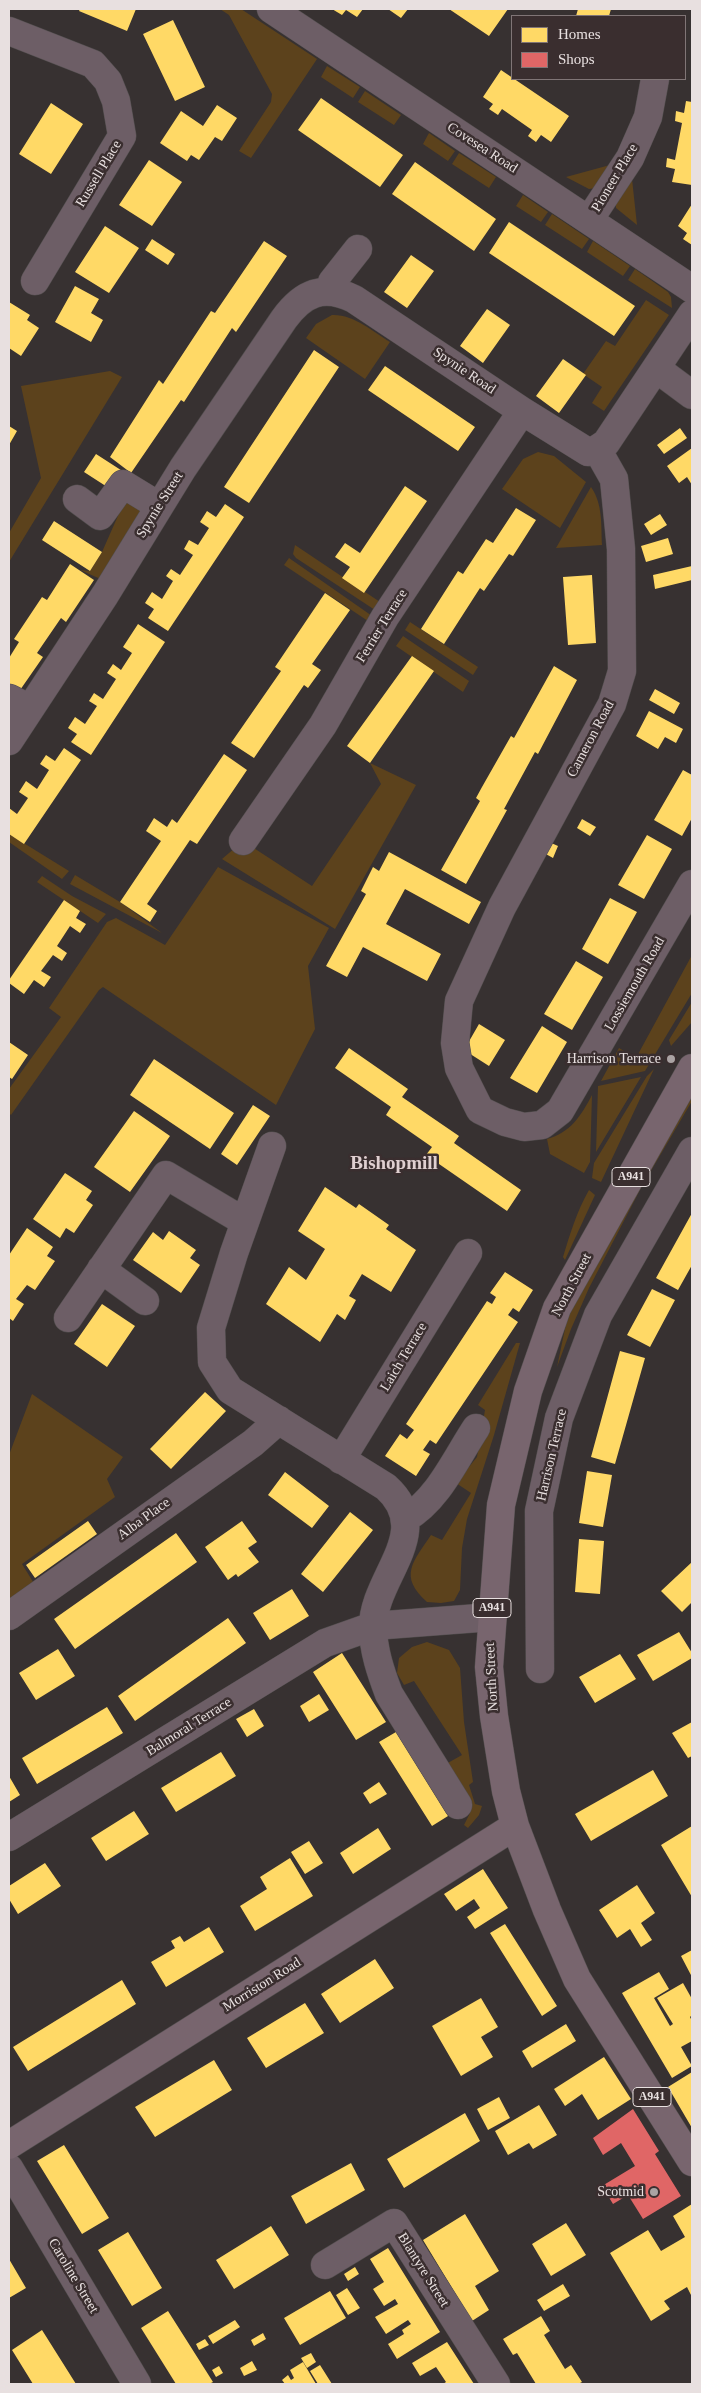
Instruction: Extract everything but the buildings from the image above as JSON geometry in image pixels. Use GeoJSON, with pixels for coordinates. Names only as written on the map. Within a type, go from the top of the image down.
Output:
{"type":"FeatureCollection","features":[{"type":"Feature","properties":{"kind":"main road","name":"North Street"},"geometry":{"type":"LineString","coordinates":[[692,1068],[557,1308],[528,1392],[501,1505],[489,1667],[494,1716],[506,1791],[515,1826],[547,1910],[577,1979],[692,2162]]}},
{"type":"Feature","properties":{"kind":"main road","name":"Morriston Road"},"geometry":{"type":"LineString","coordinates":[[9,2145],[515,1826]]}},
{"type":"Feature","properties":{"kind":"street","name":"Covesea Road"},"geometry":{"type":"LineString","coordinates":[[271,9],[692,289]]}},
{"type":"Feature","properties":{"kind":"street","name":"Russell Place"},"geometry":{"type":"LineString","coordinates":[[9,31],[93,64],[108,81],[116,101],[122,136],[35,281]]}},
{"type":"Feature","properties":{"kind":"street","name":"Pioneer Place"},"geometry":{"type":"LineString","coordinates":[[589,220],[630,158],[648,116],[655,80]]}},
{"type":"Feature","properties":{"kind":"street"},"geometry":{"type":"LineString","coordinates":[[330,292],[332,282],[358,250]]}},
{"type":"Feature","properties":{"kind":"street","name":"Spynie Road"},"geometry":{"type":"LineString","coordinates":[[330,292],[342,293],[354,299],[522,411],[588,452],[597,449]]}},
{"type":"Feature","properties":{"kind":"street","name":"Spynie Street"},"geometry":{"type":"LineString","coordinates":[[9,741],[19,703],[105,595],[159,506],[295,305],[306,296],[330,292]]}},
{"type":"Feature","properties":{"kind":"street"},"geometry":{"type":"LineString","coordinates":[[597,449],[606,443],[692,314]]}},
{"type":"Feature","properties":{"kind":"street"},"geometry":{"type":"LineString","coordinates":[[657,369],[692,395]]}},
{"type":"Feature","properties":{"kind":"street","name":"Ferrier Terrace"},"geometry":{"type":"LineString","coordinates":[[243,841],[323,725],[385,617],[522,411]]}},
{"type":"Feature","properties":{"kind":"street","name":"Cameron Road"},"geometry":{"type":"LineString","coordinates":[[480,1110],[459,1068],[454,1042],[459,1001],[502,907],[612,704],[622,671],[619,513],[614,479],[597,449]]}},
{"type":"Feature","properties":{"kind":"street"},"geometry":{"type":"LineString","coordinates":[[77,499],[100,516],[122,484],[159,506]]}},
{"type":"Feature","properties":{"kind":"street","name":"Lossiemouth Road"},"geometry":{"type":"LineString","coordinates":[[480,1110],[505,1122],[524,1127],[542,1125],[560,1111],[692,884]]}},
{"type":"Feature","properties":{"kind":"street"},"geometry":{"type":"LineString","coordinates":[[272,1146],[211,1328],[212,1362],[230,1390],[386,1487],[396,1496],[406,1518],[405,1532],[400,1554],[387,1579],[373,1626],[381,1675],[389,1694],[458,1805]]}},
{"type":"Feature","properties":{"kind":"street","name":"Harrison Terrace"},"geometry":{"type":"LineString","coordinates":[[540,1669],[539,1511],[559,1418],[598,1315],[692,1151]]}},
{"type":"Feature","properties":{"kind":"street"},"geometry":{"type":"LineString","coordinates":[[68,1318],[166,1175],[245,1222]]}},
{"type":"Feature","properties":{"kind":"street","name":"Laich Terrace"},"geometry":{"type":"LineString","coordinates":[[341,1460],[468,1253]]}},
{"type":"Feature","properties":{"kind":"street"},"geometry":{"type":"LineString","coordinates":[[101,1269],[145,1301]]}},
{"type":"Feature","properties":{"kind":"street","name":"Alba Place"},"geometry":{"type":"LineString","coordinates":[[9,1616],[253,1443],[279,1420]]}},
{"type":"Feature","properties":{"kind":"street"},"geometry":{"type":"LineString","coordinates":[[406,1518],[420,1510],[431,1497],[476,1428]]}},
{"type":"Feature","properties":{"kind":"street","name":"Balmoral Terrace"},"geometry":{"type":"LineString","coordinates":[[9,1837],[325,1643],[373,1626],[492,1617]]}},
{"type":"Feature","properties":{"kind":"street","name":"Caroline Street"},"geometry":{"type":"LineString","coordinates":[[9,2168],[137,2384]]}},
{"type":"Feature","properties":{"kind":"street","name":"Blantyre Street"},"geometry":{"type":"LineString","coordinates":[[325,2265],[394,2223],[496,2384]]}},
{"type":"Feature","properties":{"kind":"shaded area"},"geometry":{"type":"Polygon","coordinates":[[[220,9],[241,9],[317,59],[251,158],[239,151],[271,102],[272,94],[229,15],[220,9]]]}},
{"type":"Feature","properties":{"kind":"shaded area"},"geometry":{"type":"Polygon","coordinates":[[[327,66],[360,87],[353,98],[321,77],[327,66]]]}},
{"type":"Feature","properties":{"kind":"shaded area"},"geometry":{"type":"Polygon","coordinates":[[[365,91],[401,115],[394,125],[358,102],[365,91]]]}},
{"type":"Feature","properties":{"kind":"shaded area"},"geometry":{"type":"Polygon","coordinates":[[[429,133],[455,151],[448,161],[423,144],[429,133]]]}},
{"type":"Feature","properties":{"kind":"shaded area"},"geometry":{"type":"Polygon","coordinates":[[[459,153],[496,177],[489,188],[452,164],[459,153]]]}},
{"type":"Feature","properties":{"kind":"shaded area"},"geometry":{"type":"Polygon","coordinates":[[[610,165],[596,188],[589,189],[566,177],[610,165]]]}},
{"type":"Feature","properties":{"kind":"shaded area"},"geometry":{"type":"Polygon","coordinates":[[[629,176],[632,179],[637,225],[616,208],[616,202],[629,176]]]}},
{"type":"Feature","properties":{"kind":"shaded area"},"geometry":{"type":"Polygon","coordinates":[[[523,195],[548,212],[541,222],[516,206],[523,195]]]}},
{"type":"Feature","properties":{"kind":"shaded area"},"geometry":{"type":"Polygon","coordinates":[[[552,214],[589,239],[582,249],[545,225],[552,214]]]}},
{"type":"Feature","properties":{"kind":"shaded area"},"geometry":{"type":"Polygon","coordinates":[[[593,241],[630,266],[623,276],[587,252],[593,241]]]}},
{"type":"Feature","properties":{"kind":"shaded area"},"geometry":{"type":"Polygon","coordinates":[[[635,269],[668,292],[671,297],[672,308],[628,280],[635,269]]]}},
{"type":"Feature","properties":{"kind":"shaded area"},"geometry":{"type":"Polygon","coordinates":[[[646,300],[669,315],[604,411],[592,403],[602,387],[583,374],[606,341],[615,346],[646,300]]]}},
{"type":"Feature","properties":{"kind":"shaded area"},"geometry":{"type":"Polygon","coordinates":[[[332,315],[340,315],[355,320],[390,342],[365,379],[306,338],[316,324],[332,315]]]}},
{"type":"Feature","properties":{"kind":"shaded area"},"geometry":{"type":"Polygon","coordinates":[[[110,371],[122,377],[9,562],[9,533],[41,478],[21,386],[110,371]]]}},
{"type":"Feature","properties":{"kind":"shaded area"},"geometry":{"type":"Polygon","coordinates":[[[538,452],[554,456],[586,482],[560,528],[502,489],[523,459],[538,452]]]}},
{"type":"Feature","properties":{"kind":"shaded area"},"geometry":{"type":"Polygon","coordinates":[[[591,487],[598,500],[602,545],[556,548],[591,487]]]}},
{"type":"Feature","properties":{"kind":"shaded area"},"geometry":{"type":"Polygon","coordinates":[[[125,500],[159,506],[112,584],[80,570],[90,571],[102,552],[125,500]]]}},
{"type":"Feature","properties":{"kind":"shaded area"},"geometry":{"type":"Polygon","coordinates":[[[295,545],[383,604],[378,612],[296,558],[293,554],[295,545]]]}},
{"type":"Feature","properties":{"kind":"shaded area"},"geometry":{"type":"Polygon","coordinates":[[[289,558],[375,618],[371,623],[284,565],[289,558]]]}},
{"type":"Feature","properties":{"kind":"shaded area"},"geometry":{"type":"Polygon","coordinates":[[[410,622],[478,667],[473,675],[405,630],[410,622]]]}},
{"type":"Feature","properties":{"kind":"shaded area"},"geometry":{"type":"Polygon","coordinates":[[[403,636],[469,681],[463,692],[396,646],[403,636]]]}},
{"type":"Feature","properties":{"kind":"shaded area"},"geometry":{"type":"Polygon","coordinates":[[[370,763],[416,785],[335,929],[222,859],[243,841],[312,886],[381,784],[370,763]]]}},
{"type":"Feature","properties":{"kind":"shaded area"},"geometry":{"type":"Polygon","coordinates":[[[9,834],[69,871],[62,879],[9,842],[9,834]]]}},
{"type":"Feature","properties":{"kind":"shaded area"},"geometry":{"type":"Polygon","coordinates":[[[218,867],[329,928],[308,966],[315,1029],[276,1105],[103,987],[11,1115],[9,1113],[9,1089],[61,1017],[49,1008],[107,922],[116,918],[165,945],[218,867]]]}},
{"type":"Feature","properties":{"kind":"shaded area"},"geometry":{"type":"Polygon","coordinates":[[[75,875],[120,902],[162,933],[70,884],[75,875]]]}},
{"type":"Feature","properties":{"kind":"shaded area"},"geometry":{"type":"Polygon","coordinates":[[[42,876],[72,896],[106,914],[98,923],[37,882],[42,876]]]}},
{"type":"Feature","properties":{"kind":"shaded area"},"geometry":{"type":"Polygon","coordinates":[[[692,955],[692,993],[645,1071],[601,1081],[619,1048],[636,1058],[692,955]]]}},
{"type":"Feature","properties":{"kind":"shaded area"},"geometry":{"type":"Polygon","coordinates":[[[692,1002],[692,1022],[671,1046],[669,1040],[692,1002]]]}},
{"type":"Feature","properties":{"kind":"shaded area"},"geometry":{"type":"Polygon","coordinates":[[[654,1069],[601,1182],[592,1178],[594,1163],[647,1076],[654,1069]]]}},
{"type":"Feature","properties":{"kind":"shaded area"},"geometry":{"type":"Polygon","coordinates":[[[692,1075],[692,1101],[642,1186],[589,1288],[557,1367],[570,1305],[692,1075]]]}},
{"type":"Feature","properties":{"kind":"shaded area"},"geometry":{"type":"Polygon","coordinates":[[[641,1077],[596,1152],[598,1086],[641,1077]]]}},
{"type":"Feature","properties":{"kind":"shaded area"},"geometry":{"type":"Polygon","coordinates":[[[592,1095],[590,1162],[584,1173],[550,1154],[547,1139],[562,1133],[574,1123],[592,1095]]]}},
{"type":"Feature","properties":{"kind":"shaded area"},"geometry":{"type":"Polygon","coordinates":[[[589,1190],[595,1195],[565,1260],[563,1257],[571,1231],[589,1190]]]}},
{"type":"Feature","properties":{"kind":"shaded area"},"geometry":{"type":"Polygon","coordinates":[[[516,1343],[520,1343],[494,1435],[467,1519],[462,1548],[460,1590],[454,1601],[441,1603],[427,1602],[418,1593],[413,1584],[411,1569],[431,1535],[442,1540],[471,1493],[456,1483],[477,1457],[485,1410],[478,1405],[516,1343]]]}},
{"type":"Feature","properties":{"kind":"shaded area"},"geometry":{"type":"Polygon","coordinates":[[[32,1394],[123,1457],[107,1479],[115,1497],[22,1564],[35,1585],[9,1607],[9,1455],[32,1394]]]}},
{"type":"Feature","properties":{"kind":"shaded area"},"geometry":{"type":"Polygon","coordinates":[[[427,1642],[449,1650],[460,1668],[464,1722],[473,1782],[469,1785],[475,1804],[482,1806],[479,1815],[468,1828],[464,1825],[470,1813],[466,1798],[446,1764],[462,1755],[414,1681],[404,1685],[397,1673],[399,1658],[412,1647],[427,1642]]]}},
{"type":"Feature","properties":{"kind":"place","name":"Harrison Terrace"},"geometry":{"type":"Point","coordinates":[671,1059]}},
{"type":"Feature","properties":{"kind":"place","name":"Scotmid"},"geometry":{"type":"Point","coordinates":[654,2192]}},
{"type":"Feature","properties":{"kind":"district","name":"Bishopmill"},"geometry":{"type":"Point","coordinates":[394,1164]}}]}
